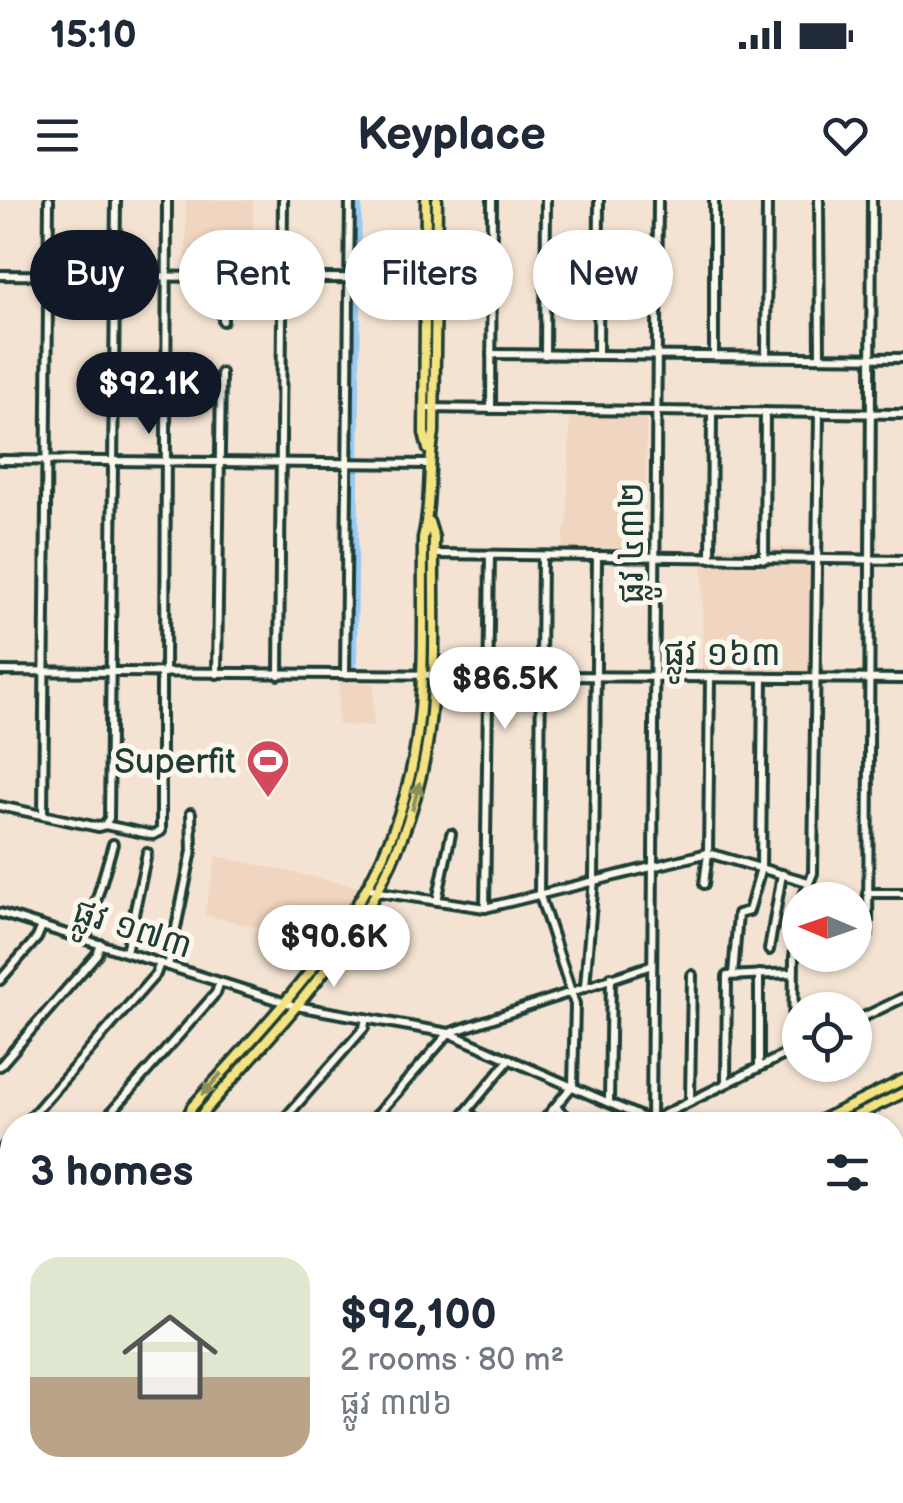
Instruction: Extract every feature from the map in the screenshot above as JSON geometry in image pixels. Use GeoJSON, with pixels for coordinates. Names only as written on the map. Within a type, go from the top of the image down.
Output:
{"type":"FeatureCollection","features":[{"type":"Feature","properties":{"kind":"main road"},"geometry":{"type":"LineString","coordinates":[[426,200],[426,230]]}},
{"type":"Feature","properties":{"kind":"main road"},"geometry":{"type":"LineString","coordinates":[[436,200],[436,230]]}},
{"type":"Feature","properties":{"kind":"main road"},"geometry":{"type":"LineString","coordinates":[[425,320],[424,433],[429,459]]}},
{"type":"Feature","properties":{"kind":"main road"},"geometry":{"type":"LineString","coordinates":[[203,1112],[343,950],[379,892],[408,823],[427,750],[432,676],[434,554],[428,518],[435,320]]}},
{"type":"Feature","properties":{"kind":"main road"},"geometry":{"type":"LineString","coordinates":[[190,1112],[334,943],[368,887],[398,819],[415,748],[421,676],[423,538],[428,518]]}},
{"type":"Feature","properties":{"kind":"main road"},"geometry":{"type":"LineString","coordinates":[[415,748],[427,750]]}},
{"type":"Feature","properties":{"kind":"main road"},"geometry":{"type":"LineString","coordinates":[[243,1049],[252,1056]]}},
{"type":"Feature","properties":{"kind":"main road"},"geometry":{"type":"LineString","coordinates":[[838,1112],[903,1080]]}},
{"type":"Feature","properties":{"kind":"main road"},"geometry":{"type":"LineString","coordinates":[[864,1112],[903,1093]]}},
{"type":"Feature","properties":{"kind":"street"},"geometry":{"type":"LineString","coordinates":[[50,200],[50,230]]}},
{"type":"Feature","properties":{"kind":"street"},"geometry":{"type":"LineString","coordinates":[[116,200],[116,230]]}},
{"type":"Feature","properties":{"kind":"street"},"geometry":{"type":"LineString","coordinates":[[0,806],[98,827],[153,835],[160,831],[168,200]]}},
{"type":"Feature","properties":{"kind":"street"},"geometry":{"type":"LineString","coordinates":[[283,200],[283,230]]}},
{"type":"Feature","properties":{"kind":"street"},"geometry":{"type":"LineString","coordinates":[[350,200],[352,230]]}},
{"type":"Feature","properties":{"kind":"street"},"geometry":{"type":"LineString","coordinates":[[490,409],[492,200]]}},
{"type":"Feature","properties":{"kind":"street"},"geometry":{"type":"LineString","coordinates":[[546,200],[546,355]]}},
{"type":"Feature","properties":{"kind":"street"},"geometry":{"type":"LineString","coordinates":[[598,355],[599,200]]}},
{"type":"Feature","properties":{"kind":"street","name":"ផ្លូវ ៤៣២"},"geometry":{"type":"LineString","coordinates":[[647,1112],[658,200]]}},
{"type":"Feature","properties":{"kind":"street"},"geometry":{"type":"LineString","coordinates":[[714,200],[714,356]]}},
{"type":"Feature","properties":{"kind":"street"},"geometry":{"type":"LineString","coordinates":[[766,356],[767,200]]}},
{"type":"Feature","properties":{"kind":"street"},"geometry":{"type":"LineString","coordinates":[[819,200],[820,357]]}},
{"type":"Feature","properties":{"kind":"street"},"geometry":{"type":"LineString","coordinates":[[868,882],[872,200]]}},
{"type":"Feature","properties":{"kind":"street"},"geometry":{"type":"LineString","coordinates":[[0,275],[30,276]]}},
{"type":"Feature","properties":{"kind":"street"},"geometry":{"type":"LineString","coordinates":[[159,277],[179,277]]}},
{"type":"Feature","properties":{"kind":"street"},"geometry":{"type":"LineString","coordinates":[[44,815],[49,320]]}},
{"type":"Feature","properties":{"kind":"street"},"geometry":{"type":"LineString","coordinates":[[105,826],[109,818],[115,320]]}},
{"type":"Feature","properties":{"kind":"street"},"geometry":{"type":"LineString","coordinates":[[280,674],[282,320]]}},
{"type":"Feature","properties":{"kind":"street"},"geometry":{"type":"LineString","coordinates":[[345,675],[354,463],[355,320]]}},
{"type":"Feature","properties":{"kind":"street"},"geometry":{"type":"LineString","coordinates":[[491,354],[903,358]]}},
{"type":"Feature","properties":{"kind":"street"},"geometry":{"type":"LineString","coordinates":[[217,674],[220,373]]}},
{"type":"Feature","properties":{"kind":"street"},"geometry":{"type":"LineString","coordinates":[[424,408],[903,414]]}},
{"type":"Feature","properties":{"kind":"street"},"geometry":{"type":"LineString","coordinates":[[711,558],[712,412]]}},
{"type":"Feature","properties":{"kind":"street"},"geometry":{"type":"LineString","coordinates":[[764,559],[765,412]]}},
{"type":"Feature","properties":{"kind":"street"},"geometry":{"type":"LineString","coordinates":[[368,887],[485,908],[708,853],[808,882],[813,873],[819,413]]}},
{"type":"Feature","properties":{"kind":"street"},"geometry":{"type":"LineString","coordinates":[[0,460],[354,463],[429,459]]}},
{"type":"Feature","properties":{"kind":"street"},"geometry":{"type":"LineString","coordinates":[[434,554],[903,560]]}},
{"type":"Feature","properties":{"kind":"street"},"geometry":{"type":"LineString","coordinates":[[485,908],[490,555]]}},
{"type":"Feature","properties":{"kind":"street"},"geometry":{"type":"LineString","coordinates":[[542,556],[539,894],[575,1004],[574,1085],[552,1112]]}},
{"type":"Feature","properties":{"kind":"street"},"geometry":{"type":"LineString","coordinates":[[586,986],[594,879],[597,557]]}},
{"type":"Feature","properties":{"kind":"street"},"geometry":{"type":"LineString","coordinates":[[0,671],[46,672]]}},
{"type":"Feature","properties":{"kind":"street","name":"ផ្លូវ ១៦៣"},"geometry":{"type":"LineString","coordinates":[[46,672],[903,679]]}},
{"type":"Feature","properties":{"kind":"street"},"geometry":{"type":"LineString","coordinates":[[704,884],[708,853],[710,677]]}},
{"type":"Feature","properties":{"kind":"street"},"geometry":{"type":"LineString","coordinates":[[726,1083],[730,976],[738,914],[749,912],[761,868],[764,678]]}},
{"type":"Feature","properties":{"kind":"street"},"geometry":{"type":"LineString","coordinates":[[35,1112],[164,964],[192,851],[191,813]]}},
{"type":"Feature","properties":{"kind":"street"},"geometry":{"type":"LineString","coordinates":[[437,900],[451,834]]}},
{"type":"Feature","properties":{"kind":"street"},"geometry":{"type":"LineString","coordinates":[[85,940],[112,844]]}},
{"type":"Feature","properties":{"kind":"street"},"geometry":{"type":"LineString","coordinates":[[126,952],[147,853]]}},
{"type":"Feature","properties":{"kind":"street"},"geometry":{"type":"LineString","coordinates":[[769,950],[782,874]]}},
{"type":"Feature","properties":{"kind":"street"},"geometry":{"type":"LineString","coordinates":[[872,893],[903,893]]}},
{"type":"Feature","properties":{"kind":"street","name":"ផ្លូវ ១៧៣"},"geometry":{"type":"LineString","coordinates":[[0,912],[296,1006],[448,1033],[609,1100],[629,1112]]}},
{"type":"Feature","properties":{"kind":"street"},"geometry":{"type":"LineString","coordinates":[[0,980],[37,938],[42,926]]}},
{"type":"Feature","properties":{"kind":"street"},"geometry":{"type":"LineString","coordinates":[[0,1066],[98,954],[101,944]]}},
{"type":"Feature","properties":{"kind":"street"},"geometry":{"type":"LineString","coordinates":[[379,1112],[448,1033],[652,964]]}},
{"type":"Feature","properties":{"kind":"street"},"geometry":{"type":"LineString","coordinates":[[730,976],[793,972],[794,992]]}},
{"type":"Feature","properties":{"kind":"street"},"geometry":{"type":"LineString","coordinates":[[758,1067],[759,974]]}},
{"type":"Feature","properties":{"kind":"street"},"geometry":{"type":"LineString","coordinates":[[690,1100],[692,975]]}},
{"type":"Feature","properties":{"kind":"street"},"geometry":{"type":"LineString","coordinates":[[609,1100],[611,978]]}},
{"type":"Feature","properties":{"kind":"street"},"geometry":{"type":"LineString","coordinates":[[111,1112],[216,993],[220,982]]}},
{"type":"Feature","properties":{"kind":"street"},"geometry":{"type":"LineString","coordinates":[[872,1013],[903,998]]}},
{"type":"Feature","properties":{"kind":"street"},"geometry":{"type":"LineString","coordinates":[[290,1112],[364,1028],[366,1018]]}},
{"type":"Feature","properties":{"kind":"street"},"geometry":{"type":"LineString","coordinates":[[668,1112],[782,1056]]}},
{"type":"Feature","properties":{"kind":"street"},"geometry":{"type":"LineString","coordinates":[[467,1111],[510,1059]]}},
{"type":"Feature","properties":{"kind":"street"},"geometry":{"type":"LineString","coordinates":[[556,1107],[561,1112]]}},
{"type":"Feature","properties":{"kind":"shaded area"},"geometry":{"type":"Polygon","coordinates":[[[186,200],[253,200],[253,230],[186,230],[186,200]]]}},
{"type":"Feature","properties":{"kind":"shaded area"},"geometry":{"type":"Polygon","coordinates":[[[570,416],[643,416],[646,420],[645,546],[640,549],[563,549],[570,416]]]}},
{"type":"Feature","properties":{"kind":"shaded area"},"geometry":{"type":"Polygon","coordinates":[[[703,547],[823,548],[822,685],[702,684],[703,547]]]}},
{"type":"Feature","properties":{"kind":"shaded area"},"geometry":{"type":"Polygon","coordinates":[[[339,682],[374,683],[373,726],[338,725],[339,682]]]}},
{"type":"Feature","properties":{"kind":"shaded area"},"geometry":{"type":"Polygon","coordinates":[[[217,856],[363,888],[328,943],[204,915],[217,856]]]}},
{"type":"Feature","properties":{"kind":"waterway"},"geometry":{"type":"LineString","coordinates":[[354,666],[359,200]]}},
{"type":"Feature","properties":{"kind":"place","name":"Superfit"},"geometry":{"type":"Point","coordinates":[268,799]}}]}
